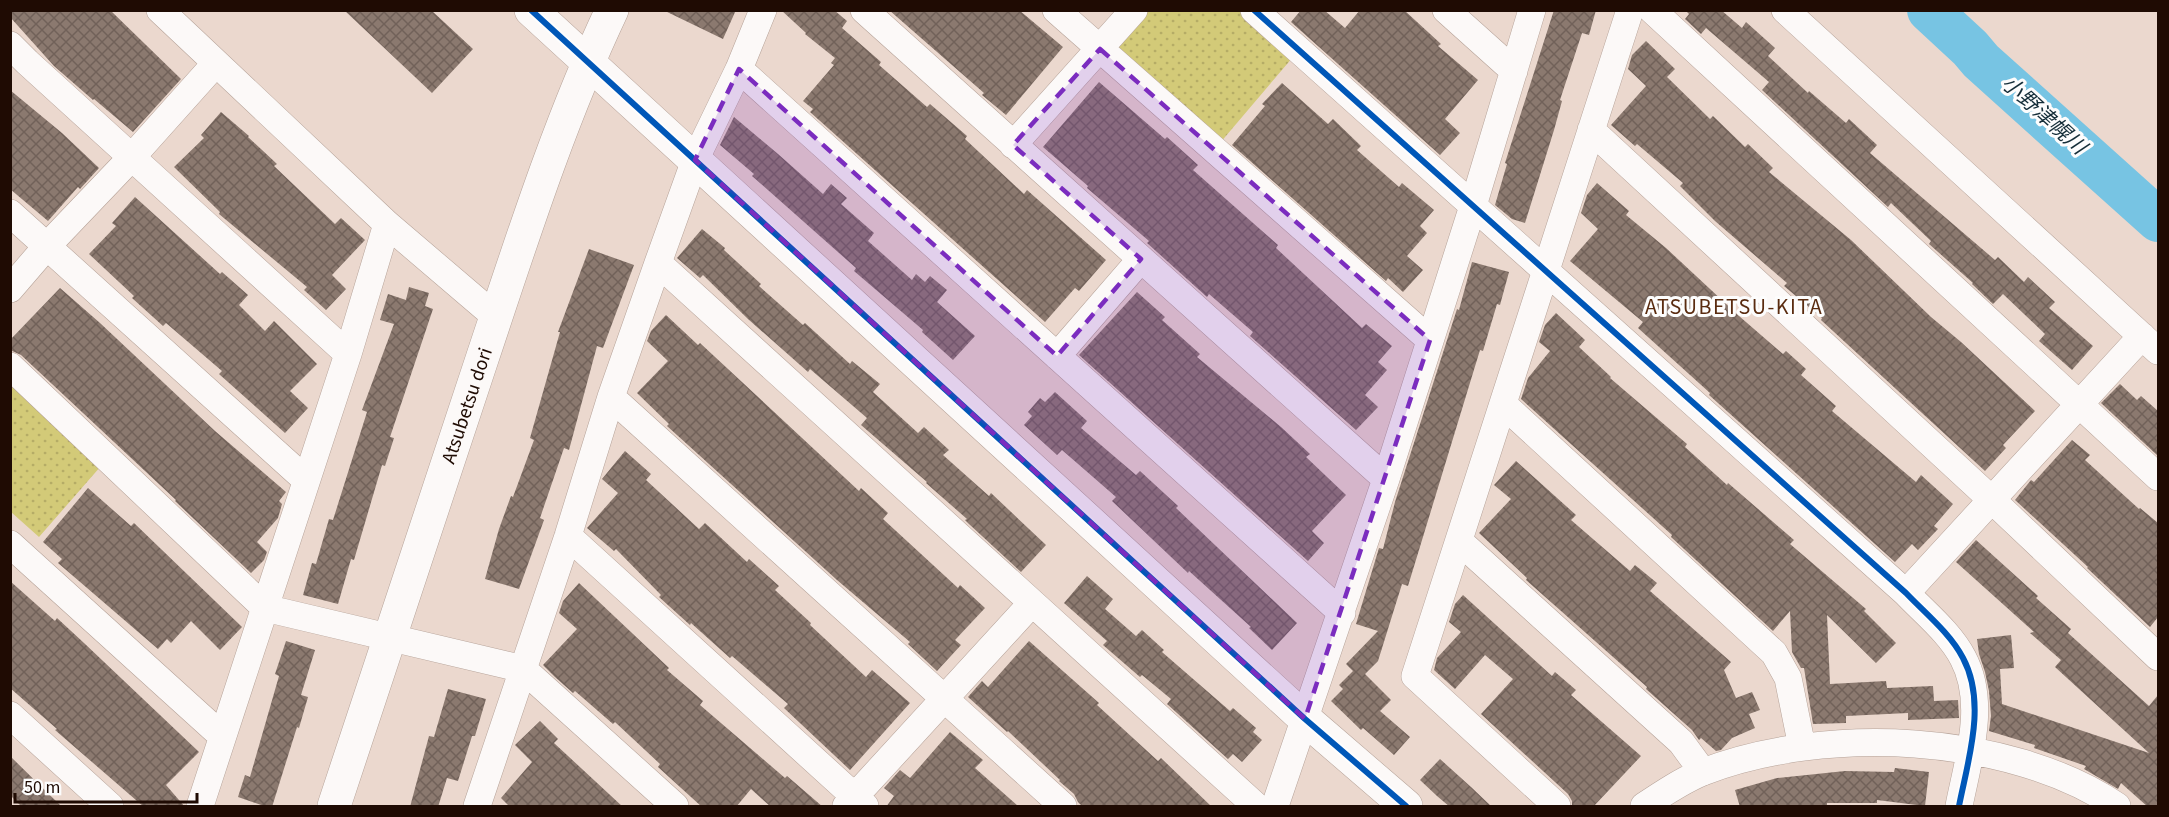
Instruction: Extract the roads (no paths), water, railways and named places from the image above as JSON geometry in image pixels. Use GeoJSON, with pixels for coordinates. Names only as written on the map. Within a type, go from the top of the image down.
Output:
{"type":"FeatureCollection","features":[{"type":"Feature","properties":{"kind":"street"},"geometry":{"type":"LineString","coordinates":[[160,10],[387,224],[496,317]]}},
{"type":"Feature","properties":{"kind":"street"},"geometry":{"type":"LineString","coordinates":[[531,10],[1305,719],[1406,807]]}},
{"type":"Feature","properties":{"kind":"street","name":"Atsubetsu dori"},"geometry":{"type":"LineString","coordinates":[[334,807],[496,317],[587,62],[612,10]]}},
{"type":"Feature","properties":{"kind":"street"},"geometry":{"type":"LineString","coordinates":[[480,805],[611,397],[658,263],[695,160],[739,69],[763,10]]}},
{"type":"Feature","properties":{"kind":"street"},"geometry":{"type":"LineString","coordinates":[[864,10],[1386,479]]}},
{"type":"Feature","properties":{"kind":"street"},"geometry":{"type":"LineString","coordinates":[[1056,10],[1430,340]]}},
{"type":"Feature","properties":{"kind":"street"},"geometry":{"type":"LineString","coordinates":[[1013,145],[1134,10]]}},
{"type":"Feature","properties":{"kind":"street"},"geometry":{"type":"LineString","coordinates":[[1254,10],[1906,593],[1946,634],[1964,659],[1973,690],[1976,722],[1959,807]]}},
{"type":"Feature","properties":{"kind":"street"},"geometry":{"type":"LineString","coordinates":[[1446,10],[1514,71]]}},
{"type":"Feature","properties":{"kind":"street"},"geometry":{"type":"LineString","coordinates":[[1275,807],[1386,479],[1473,206],[1532,10]]}},
{"type":"Feature","properties":{"kind":"street"},"geometry":{"type":"LineString","coordinates":[[1557,807],[1415,676],[1630,10]]}},
{"type":"Feature","properties":{"kind":"street"},"geometry":{"type":"LineString","coordinates":[[1652,10],[2158,477]]}},
{"type":"Feature","properties":{"kind":"street"},"geometry":{"type":"LineString","coordinates":[[1785,10],[2150,344],[2080,404],[1906,593]]}},
{"type":"Feature","properties":{"kind":"street"},"geometry":{"type":"LineString","coordinates":[[10,45],[348,354]]}},
{"type":"Feature","properties":{"kind":"street"},"geometry":{"type":"LineString","coordinates":[[10,289],[47,246],[132,158],[216,63]]}},
{"type":"Feature","properties":{"kind":"street"},"geometry":{"type":"LineString","coordinates":[[739,69],[1342,613]]}},
{"type":"Feature","properties":{"kind":"street"},"geometry":{"type":"LineString","coordinates":[[1592,130],[2158,657]]}},
{"type":"Feature","properties":{"kind":"street"},"geometry":{"type":"LineString","coordinates":[[10,213],[306,480]]}},
{"type":"Feature","properties":{"kind":"street"},"geometry":{"type":"LineString","coordinates":[[200,807],[348,354],[387,224]]}},
{"type":"Feature","properties":{"kind":"street"},"geometry":{"type":"LineString","coordinates":[[1057,356],[1141,260]]}},
{"type":"Feature","properties":{"kind":"street"},"geometry":{"type":"LineString","coordinates":[[658,263],[1256,807]]}},
{"type":"Feature","properties":{"kind":"street"},"geometry":{"type":"LineString","coordinates":[[10,366],[265,608],[523,669],[675,807]]}},
{"type":"Feature","properties":{"kind":"street"},"geometry":{"type":"LineString","coordinates":[[611,397],[1063,807]]}},
{"type":"Feature","properties":{"kind":"street"},"geometry":{"type":"LineString","coordinates":[[1503,404],[1774,653],[1788,678],[1802,747]]}},
{"type":"Feature","properties":{"kind":"street"},"geometry":{"type":"LineString","coordinates":[[568,536],[856,803],[943,699],[1032,603]]}},
{"type":"Feature","properties":{"kind":"street"},"geometry":{"type":"LineString","coordinates":[[1459,541],[1681,742],[1702,772]]}},
{"type":"Feature","properties":{"kind":"street"},"geometry":{"type":"LineString","coordinates":[[10,544],[222,736]]}},
{"type":"Feature","properties":{"kind":"street"},"geometry":{"type":"LineString","coordinates":[[10,715],[110,807]]}},
{"type":"Feature","properties":{"kind":"street"},"geometry":{"type":"LineString","coordinates":[[1644,807],[1702,772],[1752,757],[1802,747],[1833,744],[1924,743],[1970,751],[2040,769],[2074,783],[2117,807]]}},
{"type":"Feature","properties":{"kind":"waterway","name":"小野津幌川"},"geometry":{"type":"LineString","coordinates":[[1929,10],[1981,61],[2158,220]]}},
{"type":"Feature","properties":{"kind":"district","name":"ATSUBETSU-KITA"},"geometry":{"type":"Point","coordinates":[1734,306]}}]}
